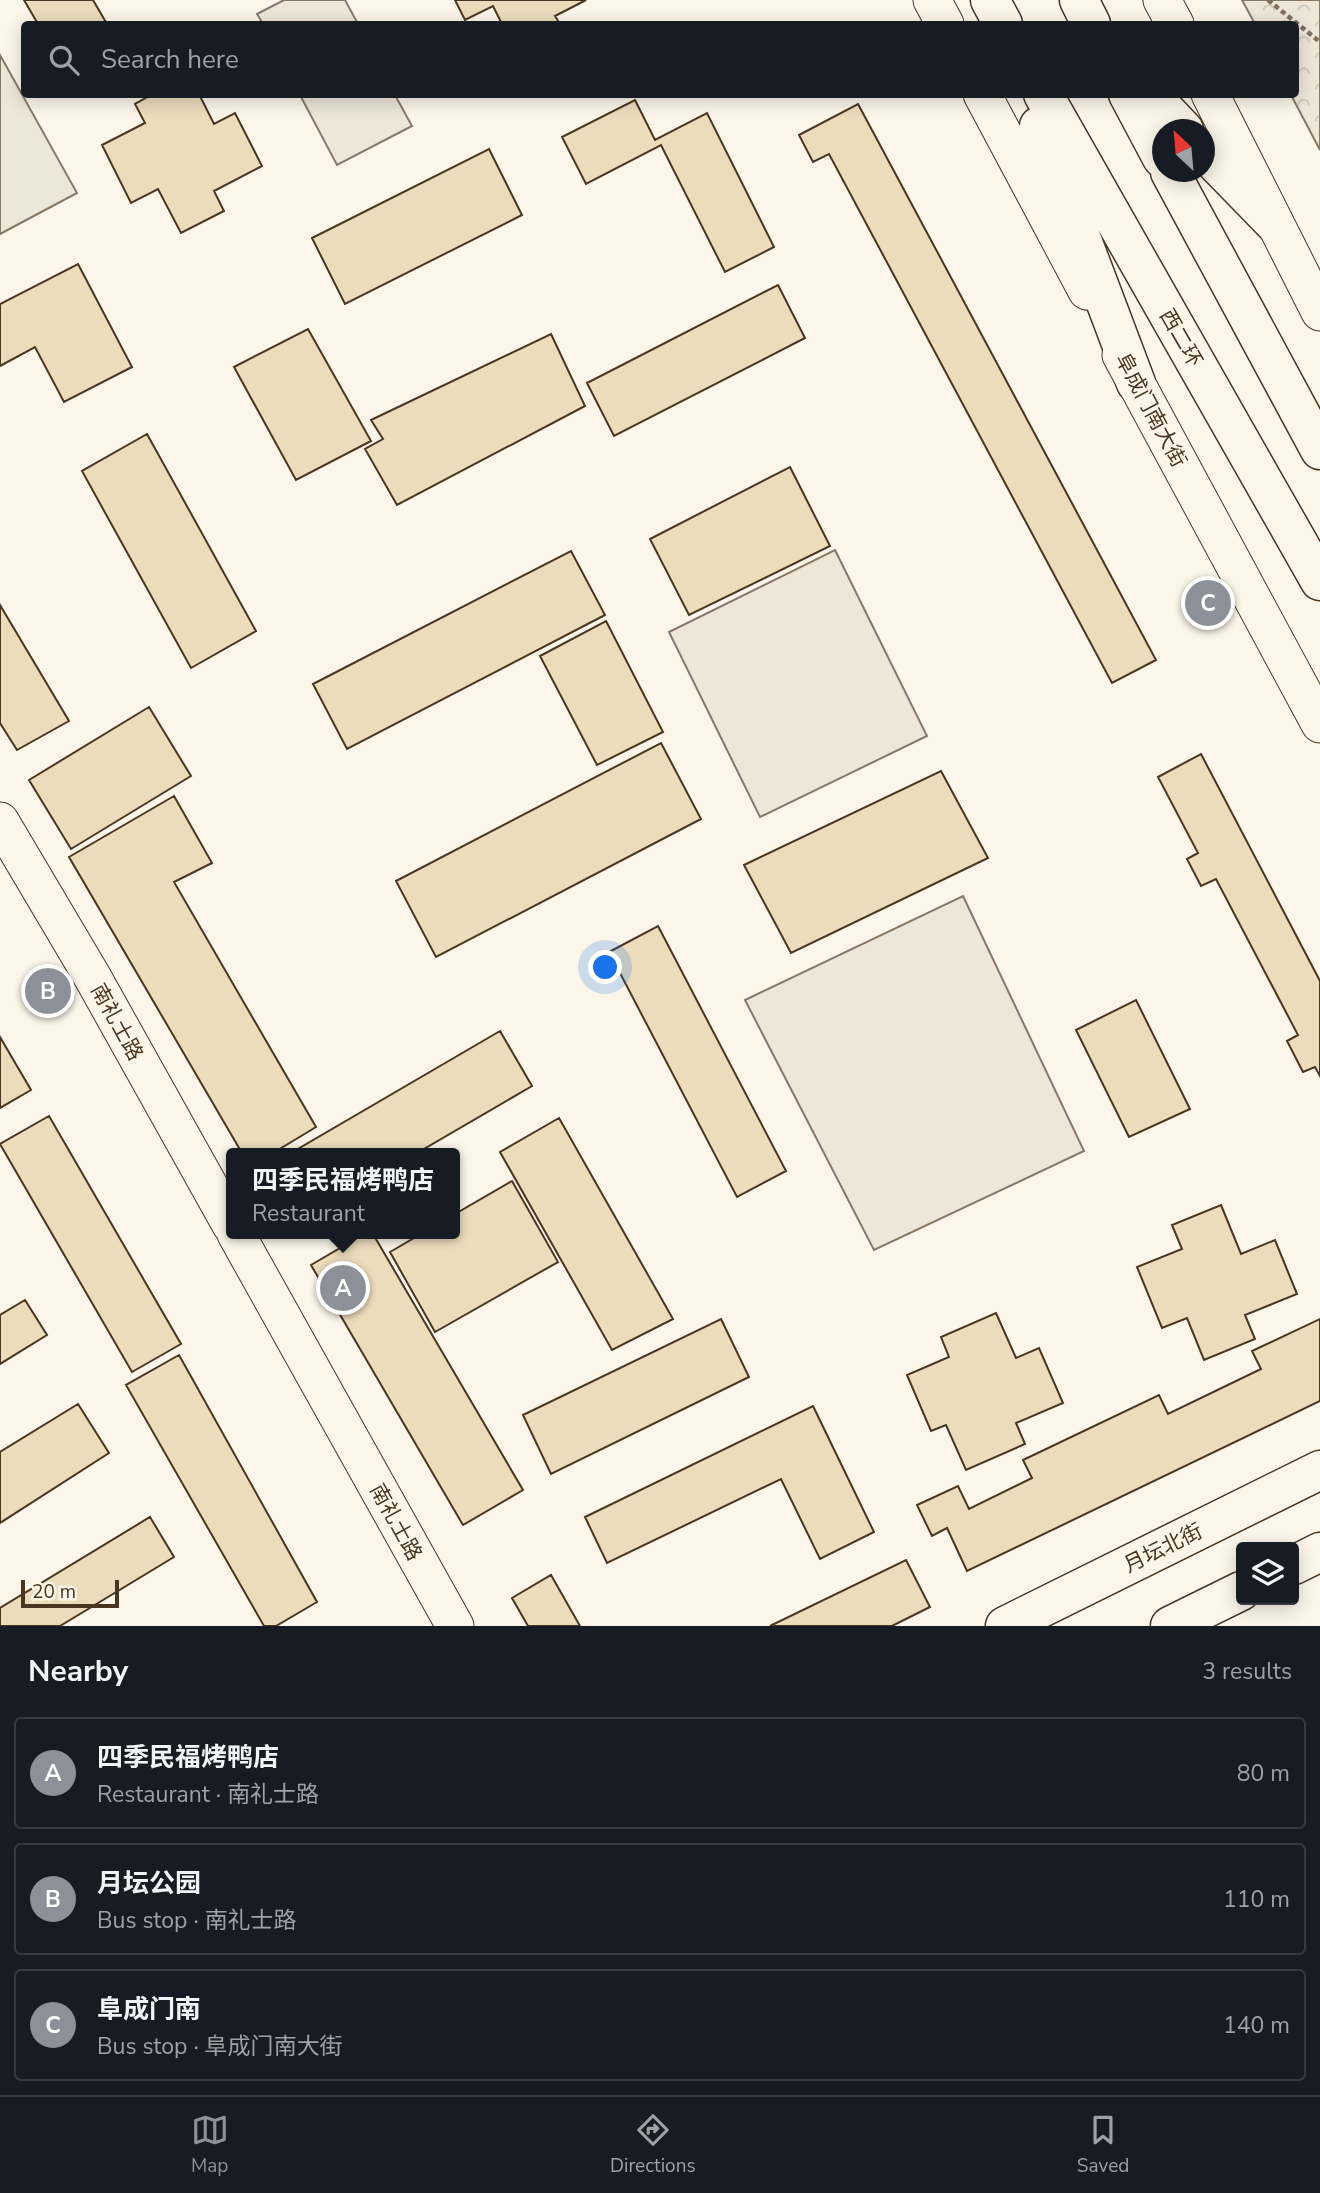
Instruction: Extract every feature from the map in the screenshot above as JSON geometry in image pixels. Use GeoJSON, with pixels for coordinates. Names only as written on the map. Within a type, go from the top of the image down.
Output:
{"type":"FeatureCollection","features":[{"type":"Feature","properties":{"kind":"main road"},"geometry":{"type":"LineString","coordinates":[[1079,0],[1090,21]]}},
{"type":"Feature","properties":{"kind":"main road"},"geometry":{"type":"LineString","coordinates":[[1029,98],[1136,383]]}},
{"type":"Feature","properties":{"kind":"main road","name":"西二环"},"geometry":{"type":"LineString","coordinates":[[1045,98],[1320,581]]}},
{"type":"Feature","properties":{"kind":"main road"},"geometry":{"type":"LineString","coordinates":[[1130,98],[1152,138]]}},
{"type":"Feature","properties":{"kind":"main road"},"geometry":{"type":"LineString","coordinates":[[1154,98],[1174,119]]}},
{"type":"Feature","properties":{"kind":"main road"},"geometry":{"type":"LineString","coordinates":[[1215,161],[1274,223]]}},
{"type":"Feature","properties":{"kind":"main road"},"geometry":{"type":"LineString","coordinates":[[1175,182],[1320,450]]}},
{"type":"Feature","properties":{"kind":"main road","name":"月坛北街"},"geometry":{"type":"LineString","coordinates":[[1005,1626],[1320,1471]]}},
{"type":"Feature","properties":{"kind":"main road"},"geometry":{"type":"LineString","coordinates":[[1299,1562],[1320,1552]]}},
{"type":"Feature","properties":{"kind":"main road"},"geometry":{"type":"LineString","coordinates":[[1170,1626],[1236,1593]]}},
{"type":"Feature","properties":{"kind":"street"},"geometry":{"type":"LineString","coordinates":[[932,0],[943,21]]}},
{"type":"Feature","properties":{"kind":"street"},"geometry":{"type":"LineString","coordinates":[[1162,0],[1173,21]]}},
{"type":"Feature","properties":{"kind":"street","name":"阜成门南大街"},"geometry":{"type":"LineString","coordinates":[[984,98],[1320,724]]}},
{"type":"Feature","properties":{"kind":"street"},"geometry":{"type":"LineString","coordinates":[[1212,98],[1320,312]]}},
{"type":"Feature","properties":{"kind":"street","name":"南礼士路"},"geometry":{"type":"LineString","coordinates":[[0,821],[93,978],[226,1217]]}},
{"type":"Feature","properties":{"kind":"street","name":"南礼士路"},"geometry":{"type":"LineString","coordinates":[[239,1239],[455,1626]]}},
{"type":"Feature","properties":{"kind":"path"},"geometry":{"type":"LineString","coordinates":[[1268,0],[1294,21]]}},
{"type":"Feature","properties":{"kind":"path"},"geometry":{"type":"LineString","coordinates":[[1299,25],[1320,42]]}},
{"type":"Feature","properties":{"kind":"green space"},"geometry":{"type":"Polygon","coordinates":[[[284,0],[345,0],[356,21],[261,21],[257,14],[284,0]]]}},
{"type":"Feature","properties":{"kind":"green space"},"geometry":{"type":"Polygon","coordinates":[[[1242,0],[1320,0],[1320,150],[1293,98],[1299,98],[1299,21],[1253,21],[1242,0]]]}},
{"type":"Feature","properties":{"kind":"green space"},"geometry":{"type":"Polygon","coordinates":[[[302,98],[397,98],[412,126],[337,165],[302,98]]]}},
{"type":"Feature","properties":{"kind":"green space"},"geometry":{"type":"Polygon","coordinates":[[[835,550],[927,736],[760,817],[669,632],[835,550]]]}},
{"type":"Feature","properties":{"kind":"green space"},"geometry":{"type":"Polygon","coordinates":[[[963,896],[1084,1151],[874,1250],[745,1000],[963,896]]]}},
{"type":"Feature","properties":{"kind":"shaded area"},"geometry":{"type":"Polygon","coordinates":[[[0,55],[21,93],[21,98],[24,98],[77,193],[0,234],[0,55]]]}},
{"type":"Feature","properties":{"kind":"building"},"geometry":{"type":"Polygon","coordinates":[[[24,0],[93,0],[105,21],[36,21],[24,0]]]}},
{"type":"Feature","properties":{"kind":"building"},"geometry":{"type":"Polygon","coordinates":[[[455,0],[586,0],[555,16],[558,21],[500,21],[493,6],[465,20],[455,0]]]}},
{"type":"Feature","properties":{"kind":"building"},"geometry":{"type":"Polygon","coordinates":[[[146,98],[201,98],[214,124],[235,113],[262,166],[214,191],[224,211],[181,233],[158,189],[131,203],[102,145],[145,123],[135,104],[146,98]]]}},
{"type":"Feature","properties":{"kind":"building"},"geometry":{"type":"Polygon","coordinates":[[[635,100],[655,140],[707,113],[774,247],[725,272],[661,145],[586,184],[562,137],[635,100]]]}},
{"type":"Feature","properties":{"kind":"building"},"geometry":{"type":"Polygon","coordinates":[[[858,104],[1156,660],[1112,683],[829,154],[813,162],[799,135],[858,104]]]}},
{"type":"Feature","properties":{"kind":"building"},"geometry":{"type":"Polygon","coordinates":[[[489,149],[522,215],[345,304],[312,238],[489,149]]]}},
{"type":"Feature","properties":{"kind":"building"},"geometry":{"type":"Polygon","coordinates":[[[78,264],[132,367],[64,402],[35,347],[0,366],[0,304],[78,264]]]}},
{"type":"Feature","properties":{"kind":"building"},"geometry":{"type":"Polygon","coordinates":[[[778,285],[805,338],[614,436],[587,383],[778,285]]]}},
{"type":"Feature","properties":{"kind":"building"},"geometry":{"type":"Polygon","coordinates":[[[308,329],[371,441],[296,480],[234,367],[308,329]]]}},
{"type":"Feature","properties":{"kind":"building"},"geometry":{"type":"Polygon","coordinates":[[[551,334],[585,406],[397,505],[365,449],[383,439],[371,420],[551,334]]]}},
{"type":"Feature","properties":{"kind":"building"},"geometry":{"type":"Polygon","coordinates":[[[147,434],[256,631],[191,668],[82,471],[147,434]]]}},
{"type":"Feature","properties":{"kind":"building"},"geometry":{"type":"Polygon","coordinates":[[[790,467],[830,546],[689,615],[650,539],[790,467]]]}},
{"type":"Feature","properties":{"kind":"building"},"geometry":{"type":"Polygon","coordinates":[[[571,551],[605,615],[347,749],[313,684],[571,551]]]}},
{"type":"Feature","properties":{"kind":"building"},"geometry":{"type":"Polygon","coordinates":[[[0,605],[69,721],[17,750],[0,723],[0,605]]]}},
{"type":"Feature","properties":{"kind":"building"},"geometry":{"type":"Polygon","coordinates":[[[606,621],[663,732],[597,765],[540,656],[606,621]]]}},
{"type":"Feature","properties":{"kind":"building"},"geometry":{"type":"Polygon","coordinates":[[[149,707],[191,776],[71,849],[29,780],[149,707]]]}},
{"type":"Feature","properties":{"kind":"building"},"geometry":{"type":"Polygon","coordinates":[[[661,743],[701,819],[436,957],[396,881],[661,743]]]}},
{"type":"Feature","properties":{"kind":"building"},"geometry":{"type":"Polygon","coordinates":[[[1201,754],[1320,981],[1320,1076],[1315,1067],[1303,1072],[1287,1041],[1298,1035],[1216,879],[1201,886],[1187,859],[1198,853],[1158,777],[1201,754]]]}},
{"type":"Feature","properties":{"kind":"building"},"geometry":{"type":"Polygon","coordinates":[[[941,771],[988,858],[791,953],[744,865],[941,771]]]}},
{"type":"Feature","properties":{"kind":"building"},"geometry":{"type":"Polygon","coordinates":[[[174,796],[212,863],[174,882],[316,1127],[281,1148],[239,1148],[69,857],[174,796]]]}},
{"type":"Feature","properties":{"kind":"building"},"geometry":{"type":"Polygon","coordinates":[[[658,926],[786,1171],[737,1197],[609,952],[658,926]]]}},
{"type":"Feature","properties":{"kind":"building"},"geometry":{"type":"Polygon","coordinates":[[[1136,1000],[1190,1109],[1129,1137],[1076,1030],[1136,1000]]]}},
{"type":"Feature","properties":{"kind":"building"},"geometry":{"type":"Polygon","coordinates":[[[500,1031],[532,1086],[426,1148],[300,1148],[500,1031]]]}},
{"type":"Feature","properties":{"kind":"building"},"geometry":{"type":"Polygon","coordinates":[[[0,1037],[31,1090],[0,1108],[0,1037]]]}},
{"type":"Feature","properties":{"kind":"building"},"geometry":{"type":"Polygon","coordinates":[[[49,1116],[181,1344],[132,1372],[0,1144],[49,1116]]]}},
{"type":"Feature","properties":{"kind":"building"},"geometry":{"type":"Polygon","coordinates":[[[559,1118],[673,1319],[612,1350],[500,1152],[559,1118]]]}},
{"type":"Feature","properties":{"kind":"building"},"geometry":{"type":"Polygon","coordinates":[[[512,1181],[558,1262],[435,1332],[390,1252],[412,1239],[460,1239],[460,1211],[512,1181]]]}},
{"type":"Feature","properties":{"kind":"building"},"geometry":{"type":"Polygon","coordinates":[[[1221,1205],[1241,1254],[1275,1240],[1297,1294],[1245,1315],[1255,1339],[1204,1360],[1187,1318],[1162,1328],[1137,1267],[1182,1249],[1172,1225],[1221,1205]]]}},
{"type":"Feature","properties":{"kind":"building"},"geometry":{"type":"Polygon","coordinates":[[[355,1239],[376,1239],[523,1490],[463,1525],[311,1265],[355,1239]]]}},
{"type":"Feature","properties":{"kind":"building"},"geometry":{"type":"Polygon","coordinates":[[[25,1300],[47,1335],[0,1364],[0,1315],[25,1300]]]}},
{"type":"Feature","properties":{"kind":"building"},"geometry":{"type":"Polygon","coordinates":[[[996,1313],[1016,1358],[1039,1348],[1063,1403],[1016,1423],[1025,1444],[966,1470],[946,1425],[931,1431],[907,1375],[949,1357],[941,1337],[996,1313]]]}},
{"type":"Feature","properties":{"kind":"building"},"geometry":{"type":"Polygon","coordinates":[[[721,1319],[749,1377],[551,1474],[523,1415],[721,1319]]]}},
{"type":"Feature","properties":{"kind":"building"},"geometry":{"type":"Polygon","coordinates":[[[1320,1319],[1320,1401],[967,1571],[947,1528],[932,1536],[917,1505],[958,1486],[969,1509],[1032,1478],[1023,1460],[1159,1395],[1168,1414],[1261,1369],[1252,1351],[1320,1319]]]}},
{"type":"Feature","properties":{"kind":"building"},"geometry":{"type":"Polygon","coordinates":[[[179,1355],[317,1602],[276,1626],[264,1626],[126,1385],[179,1355]]]}},
{"type":"Feature","properties":{"kind":"building"},"geometry":{"type":"Polygon","coordinates":[[[78,1404],[109,1453],[0,1523],[0,1452],[78,1404]]]}},
{"type":"Feature","properties":{"kind":"building"},"geometry":{"type":"Polygon","coordinates":[[[813,1406],[874,1532],[820,1559],[781,1479],[607,1563],[585,1517],[813,1406]]]}},
{"type":"Feature","properties":{"kind":"building"},"geometry":{"type":"Polygon","coordinates":[[[150,1517],[174,1557],[60,1626],[0,1626],[0,1608],[150,1517]]]}},
{"type":"Feature","properties":{"kind":"building"},"geometry":{"type":"Polygon","coordinates":[[[906,1560],[930,1607],[892,1626],[770,1626],[906,1560]]]}},
{"type":"Feature","properties":{"kind":"building"},"geometry":{"type":"Polygon","coordinates":[[[551,1575],[580,1626],[528,1626],[512,1598],[551,1575]]]}},
{"type":"Feature","properties":{"kind":"place","name":"阜成门南"},"geometry":{"type":"Point","coordinates":[1208,603]}},
{"type":"Feature","properties":{"kind":"place","name":"月坛公园"},"geometry":{"type":"Point","coordinates":[48,991]}},
{"type":"Feature","properties":{"kind":"place","name":"四季民福烤鸭店"},"geometry":{"type":"Point","coordinates":[343,1288]}}]}
